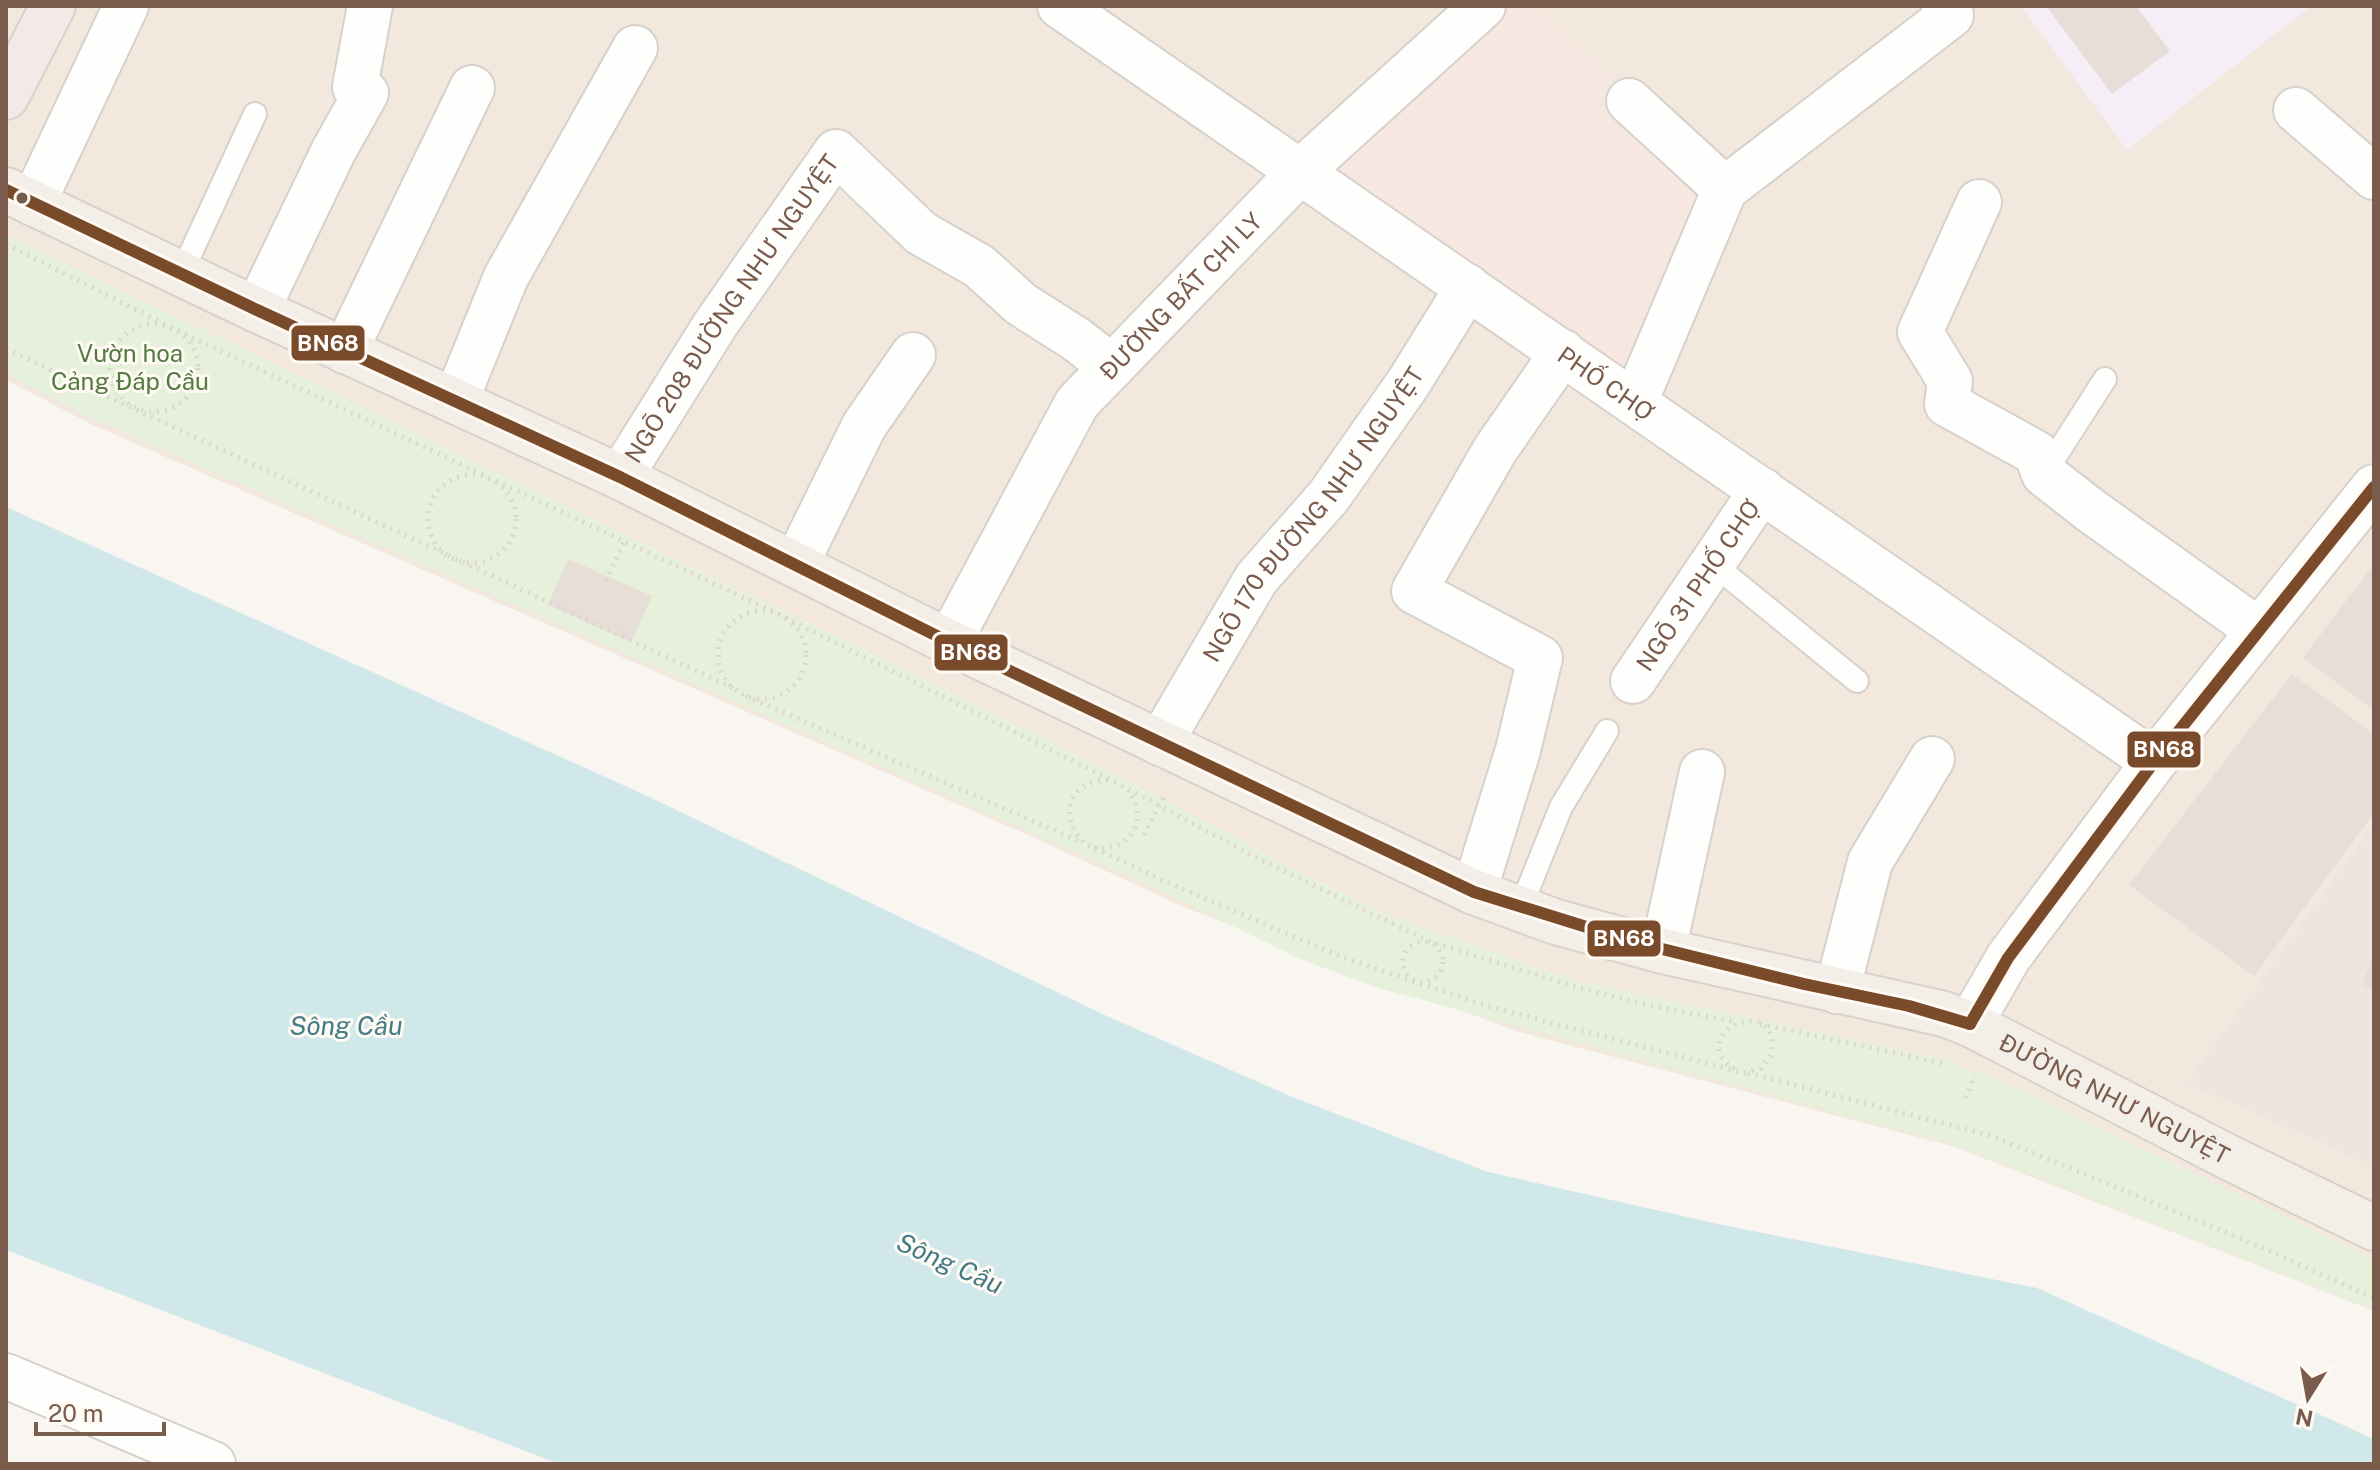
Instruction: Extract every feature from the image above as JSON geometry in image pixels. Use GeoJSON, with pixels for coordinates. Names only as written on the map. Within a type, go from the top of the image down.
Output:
{"type":"FeatureCollection","features":[{"type":"Feature","properties":{"kind":"highway"},"geometry":{"type":"LineString","coordinates":[[6,97],[53,6]]}},
{"type":"Feature","properties":{"kind":"main road","name":"ĐƯỜNG NHƯ NGUYỆT"},"geometry":{"type":"LineString","coordinates":[[20,196],[257,310],[620,477],[949,642],[1474,892],[1556,922],[1663,951],[1916,1007],[1970,1024],[2230,1158],[2374,1228]]}},
{"type":"Feature","properties":{"kind":"street"},"geometry":{"type":"LineString","coordinates":[[20,196],[126,6]]}},
{"type":"Feature","properties":{"kind":"street"},"geometry":{"type":"LineString","coordinates":[[257,310],[334,150],[366,93],[355,87],[370,6]]}},
{"type":"Feature","properties":{"kind":"street","name":"PHỐ CHỢ"},"geometry":{"type":"LineString","coordinates":[[1060,6],[2154,762]]}},
{"type":"Feature","properties":{"kind":"street","name":"ĐƯỜNG BẤT CHI LY"},"geometry":{"type":"LineString","coordinates":[[949,642],[1077,403],[1301,171],[1483,6]]}},
{"type":"Feature","properties":{"kind":"street"},"geometry":{"type":"LineString","coordinates":[[1635,402],[1725,189],[1947,10]]}},
{"type":"Feature","properties":{"kind":"street"},"geometry":{"type":"LineString","coordinates":[[456,400],[506,277],[635,48]]}},
{"type":"Feature","properties":{"kind":"street"},"geometry":{"type":"LineString","coordinates":[[345,351],[472,88]]}},
{"type":"Feature","properties":{"kind":"street"},"geometry":{"type":"LineString","coordinates":[[1629,101],[1725,189]]}},
{"type":"Feature","properties":{"kind":"street"},"geometry":{"type":"LineString","coordinates":[[2296,110],[2374,177]]}},
{"type":"Feature","properties":{"kind":"street","name":"NGÕ 208 ĐƯỜNG NHƯ NGUYỆT"},"geometry":{"type":"LineString","coordinates":[[620,477],[715,325],[836,152],[921,233],[979,266],[1021,304],[1076,339],[1112,367]]}},
{"type":"Feature","properties":{"kind":"street"},"geometry":{"type":"LineString","coordinates":[[1979,202],[1920,332],[1950,381],[1947,404],[2036,453],[2044,474],[2258,630]]}},
{"type":"Feature","properties":{"kind":"street","name":"NGÕ 170 ĐƯỜNG NHƯ NGUYỆT"},"geometry":{"type":"LineString","coordinates":[[1160,743],[1256,579],[1329,496],[1409,382],[1468,287]]}},
{"type":"Feature","properties":{"kind":"street"},"geometry":{"type":"LineString","coordinates":[[1474,892],[1518,750],[1540,658],[1414,591],[1495,450],[1563,352]]}},
{"type":"Feature","properties":{"kind":"street"},"geometry":{"type":"LineString","coordinates":[[796,564],[864,426],[913,355]]}},
{"type":"Feature","properties":{"kind":"street"},"geometry":{"type":"LineString","coordinates":[[1970,1024],[2008,958],[2154,762],[2374,487]]}},
{"type":"Feature","properties":{"kind":"street","name":"NGÕ 31 PHỐ CHỢ"},"geometry":{"type":"LineString","coordinates":[[1633,681],[1762,490]]}},
{"type":"Feature","properties":{"kind":"street"},"geometry":{"type":"LineString","coordinates":[[1837,991],[1870,862],[1932,759]]}},
{"type":"Feature","properties":{"kind":"street"},"geometry":{"type":"LineString","coordinates":[[1663,951],[1702,772]]}},
{"type":"Feature","properties":{"kind":"street"},"geometry":{"type":"LineString","coordinates":[[6,1376],[213,1464]]}},
{"type":"Feature","properties":{"kind":"lane"},"geometry":{"type":"LineString","coordinates":[[181,274],[255,114]]}},
{"type":"Feature","properties":{"kind":"lane"},"geometry":{"type":"LineString","coordinates":[[2044,474],[2105,379]]}},
{"type":"Feature","properties":{"kind":"lane"},"geometry":{"type":"LineString","coordinates":[[1712,563],[1857,681]]}},
{"type":"Feature","properties":{"kind":"lane"},"geometry":{"type":"LineString","coordinates":[[1520,909],[1561,807],[1607,731]]}},
{"type":"Feature","properties":{"kind":"path"},"geometry":{"type":"LineString","coordinates":[[6,244],[170,327],[778,614],[1119,784],[1261,860],[1431,942],[1579,988],[1647,1005],[1737,1022],[1750,1020],[1759,1024],[1771,1037],[1773,1045],[1767,1062],[1761,1068],[1744,1073]]}},
{"type":"Feature","properties":{"kind":"path"},"geometry":{"type":"LineString","coordinates":[[141,326],[170,327],[192,346],[198,374],[193,388],[185,400],[174,407],[150,412],[138,409],[118,393],[112,382],[109,370],[112,356],[128,332],[141,326]]}},
{"type":"Feature","properties":{"kind":"path"},"geometry":{"type":"LineString","coordinates":[[6,349],[746,696],[1347,959],[1487,1006],[1992,1136],[2254,1244],[2374,1298]]}},
{"type":"Feature","properties":{"kind":"path"},"geometry":{"type":"LineString","coordinates":[[460,477],[489,479],[501,486],[510,497],[516,526],[511,539],[493,559],[468,563],[456,560],[436,545],[428,522],[430,507],[436,494],[447,483],[460,477]]}},
{"type":"Feature","properties":{"kind":"path"},"geometry":{"type":"LineString","coordinates":[[606,581],[624,542]]}},
{"type":"Feature","properties":{"kind":"path"},"geometry":{"type":"LineString","coordinates":[[735,689],[726,680],[718,656],[720,642],[727,629],[749,613],[764,611],[778,614],[791,622],[806,646],[802,675],[783,693],[758,699],[746,696]]}},
{"type":"Feature","properties":{"kind":"path"},"geometry":{"type":"LineString","coordinates":[[1084,843],[1070,824],[1068,813],[1077,792],[1097,780],[1119,784],[1135,799],[1138,810],[1134,831],[1117,846],[1094,848]]}},
{"type":"Feature","properties":{"kind":"path"},"geometry":{"type":"LineString","coordinates":[[1144,835],[1164,796]]}},
{"type":"Feature","properties":{"kind":"path"},"geometry":{"type":"LineString","coordinates":[[1431,942],[1441,952],[1444,964],[1433,980],[1420,982],[1407,975],[1404,956],[1411,945],[1431,942]]}},
{"type":"Feature","properties":{"kind":"path"},"geometry":{"type":"LineString","coordinates":[[1736,1070],[1724,1060],[1720,1043],[1727,1029],[1737,1022]]}},
{"type":"Feature","properties":{"kind":"path"},"geometry":{"type":"LineString","coordinates":[[1966,1098],[1978,1067]]}},
{"type":"Feature","properties":{"kind":"shaded area"},"geometry":{"type":"Polygon","coordinates":[[[6,6],[2374,6],[2374,1311],[1955,1147],[1519,1032],[1186,908],[1037,839],[93,425],[6,380],[6,6]]]}},
{"type":"Feature","properties":{"kind":"shaded area"},"geometry":{"type":"Polygon","coordinates":[[[1483,6],[1535,6],[1725,189],[1635,402],[1301,171],[1483,6]]]}},
{"type":"Feature","properties":{"kind":"shaded area"},"geometry":{"type":"Polygon","coordinates":[[[2021,6],[2311,6],[2127,150],[2021,6]]]}},
{"type":"Feature","properties":{"kind":"shaded area"},"geometry":{"type":"Polygon","coordinates":[[[2374,825],[2374,1166],[2186,1083],[2374,825]]]}},
{"type":"Feature","properties":{"kind":"green space","name":"Vườn hoa Cảng Đáp Cầu"},"geometry":{"type":"Polygon","coordinates":[[[6,234],[1037,734],[1394,917],[1577,981],[1944,1059],[2020,1089],[2374,1260],[2374,1310],[1958,1146],[1375,987],[1300,959],[1136,879],[96,420],[6,374],[6,234]]]}},
{"type":"Feature","properties":{"kind":"water","name":"Sông Cầu"},"geometry":{"type":"Polygon","coordinates":[[[6,507],[643,794],[1111,1018],[1295,1098],[1488,1172],[1718,1224],[2037,1288],[2374,1439],[2374,1464],[559,1464],[6,1250],[6,507]]]}},
{"type":"Feature","properties":{"kind":"building"},"geometry":{"type":"Polygon","coordinates":[[[2046,6],[2136,6],[2170,51],[2112,94],[2046,6]]]}},
{"type":"Feature","properties":{"kind":"building"},"geometry":{"type":"Polygon","coordinates":[[[568,559],[652,596],[631,642],[548,605],[568,559]]]}},
{"type":"Feature","properties":{"kind":"building"},"geometry":{"type":"Polygon","coordinates":[[[2374,564],[2374,710],[2303,658],[2374,564]]]}},
{"type":"Feature","properties":{"kind":"building"},"geometry":{"type":"Polygon","coordinates":[[[2292,674],[2374,734],[2374,813],[2254,976],[2129,885],[2292,674]]]}},
{"type":"Feature","properties":{"kind":"building"},"geometry":{"type":"Polygon","coordinates":[[[2374,957],[2374,991],[2361,985],[2374,957]]]}},
{"type":"Feature","properties":{"kind":"transit line","name":"BN68"},"geometry":{"type":"LineString","coordinates":[[6,190],[257,310],[620,477],[949,642],[1474,892],[1638,943],[1909,1006],[1970,1024]]}},
{"type":"Feature","properties":{"kind":"transit line","name":"BN68"},"geometry":{"type":"LineString","coordinates":[[1970,1024],[2008,958],[2154,762],[2374,487]]}}]}
